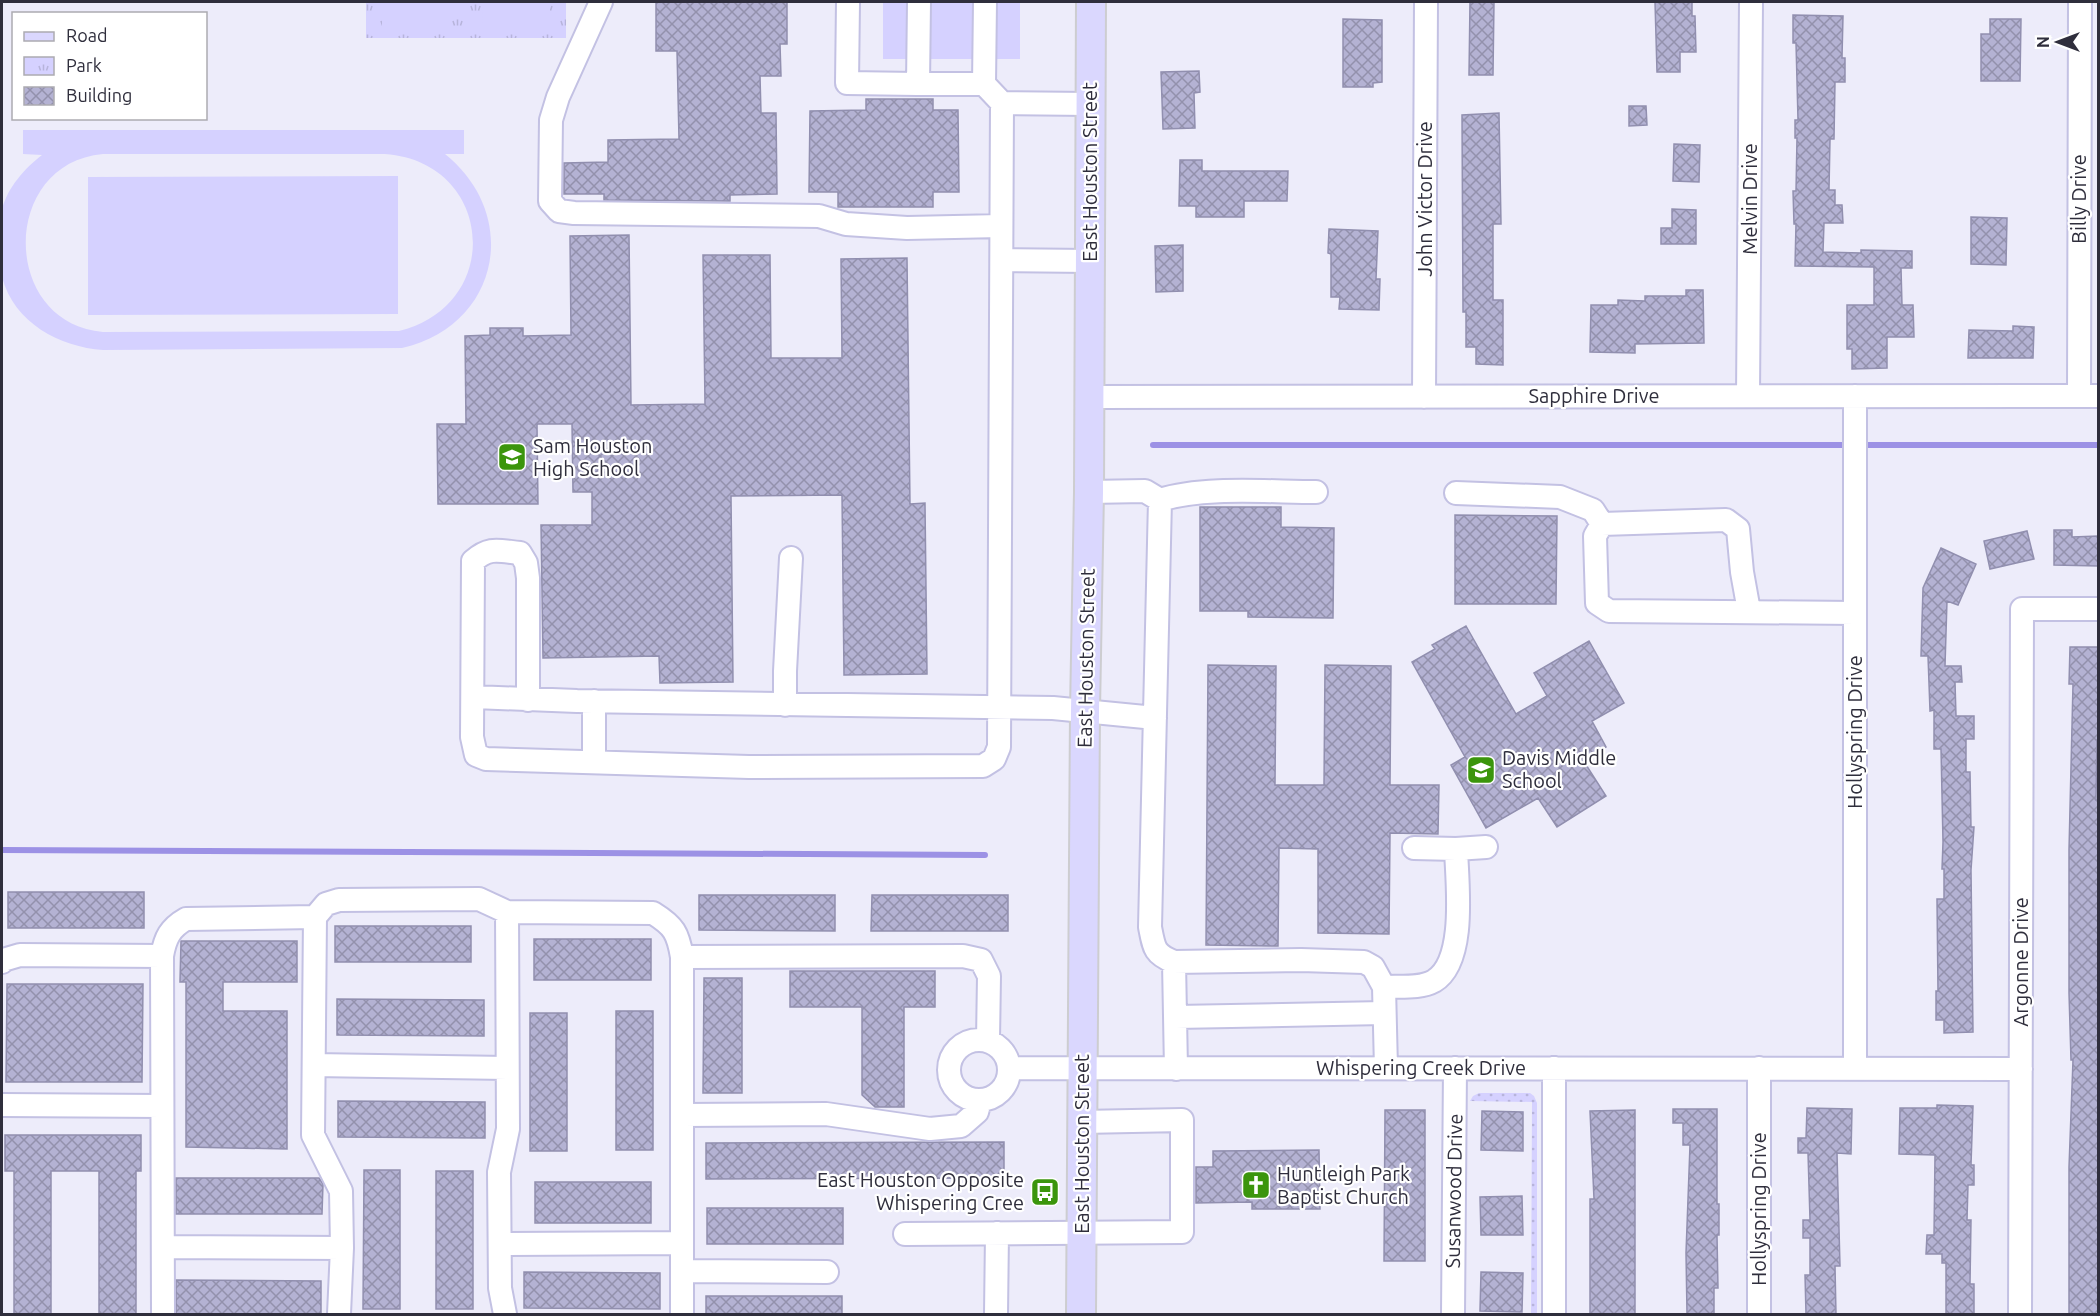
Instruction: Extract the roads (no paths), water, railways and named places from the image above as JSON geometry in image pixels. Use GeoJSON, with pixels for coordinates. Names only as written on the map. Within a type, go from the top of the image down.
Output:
{"type":"FeatureCollection","features":[{"type":"Feature","properties":{"kind":"main road","name":"East Houston Street"},"geometry":{"type":"LineString","coordinates":[[1081,1314],[1091,2]]}},
{"type":"Feature","properties":{"kind":"street"},"geometry":{"type":"LineString","coordinates":[[601,2],[558,97],[551,120],[550,201],[559,211],[819,216],[846,224],[908,228],[1001,226]]}},
{"type":"Feature","properties":{"kind":"street"},"geometry":{"type":"LineString","coordinates":[[848,2],[847,83],[984,84]]}},
{"type":"Feature","properties":{"kind":"street"},"geometry":{"type":"LineString","coordinates":[[918,84],[919,2]]}},
{"type":"Feature","properties":{"kind":"street"},"geometry":{"type":"LineString","coordinates":[[528,700],[526,563],[520,553],[498,550],[484,552],[473,561],[472,737],[476,754],[486,759],[749,767],[983,766],[994,759],[999,747],[1002,103],[984,84],[985,2]]}},
{"type":"Feature","properties":{"kind":"street","name":"John Victor Drive"},"geometry":{"type":"LineString","coordinates":[[1424,397],[1426,2]]}},
{"type":"Feature","properties":{"kind":"street","name":"Melvin Drive"},"geometry":{"type":"LineString","coordinates":[[1748,396],[1751,2]]}},
{"type":"Feature","properties":{"kind":"street","name":"Billy Drive"},"geometry":{"type":"LineString","coordinates":[[2080,2],[2089,396]]}},
{"type":"Feature","properties":{"kind":"street"},"geometry":{"type":"LineString","coordinates":[[1002,103],[1090,104]]}},
{"type":"Feature","properties":{"kind":"street"},"geometry":{"type":"LineString","coordinates":[[1002,260],[1090,261]]}},
{"type":"Feature","properties":{"kind":"street","name":"Hollyspring Drive"},"geometry":{"type":"LineString","coordinates":[[1855,396],[1855,1068]]}},
{"type":"Feature","properties":{"kind":"street","name":"Sapphire Drive"},"geometry":{"type":"LineString","coordinates":[[1089,397],[2089,396]]}},
{"type":"Feature","properties":{"kind":"street"},"geometry":{"type":"LineString","coordinates":[[1089,492],[1145,491],[1160,500],[1185,494],[1316,492]]}},
{"type":"Feature","properties":{"kind":"street"},"geometry":{"type":"LineString","coordinates":[[1456,494],[1560,497],[1593,510],[1602,524]]}},
{"type":"Feature","properties":{"kind":"street"},"geometry":{"type":"LineString","coordinates":[[1160,500],[1150,927],[1154,948],[1162,957],[1174,962],[1301,960],[1364,962],[1373,968],[1384,987],[1386,1068]]}},
{"type":"Feature","properties":{"kind":"street"},"geometry":{"type":"LineString","coordinates":[[1602,524],[1726,520],[1738,529],[1749,611]]}},
{"type":"Feature","properties":{"kind":"street"},"geometry":{"type":"LineString","coordinates":[[1602,524],[1595,536],[1597,603],[1609,611],[1855,613]]}},
{"type":"Feature","properties":{"kind":"street"},"geometry":{"type":"LineString","coordinates":[[785,705],[791,558]]}},
{"type":"Feature","properties":{"kind":"street","name":"Argonne Drive"},"geometry":{"type":"LineString","coordinates":[[2020,1314],[2022,609],[2098,609]]}},
{"type":"Feature","properties":{"kind":"street"},"geometry":{"type":"LineString","coordinates":[[474,698],[1053,708],[1155,718]]}},
{"type":"Feature","properties":{"kind":"street"},"geometry":{"type":"LineString","coordinates":[[594,701],[594,761]]}},
{"type":"Feature","properties":{"kind":"street"},"geometry":{"type":"LineString","coordinates":[[1414,848],[1486,847]]}},
{"type":"Feature","properties":{"kind":"street"},"geometry":{"type":"LineString","coordinates":[[1384,987],[1432,982],[1447,968],[1458,927],[1456,849]]}},
{"type":"Feature","properties":{"kind":"street"},"geometry":{"type":"LineString","coordinates":[[339,1314],[342,1248],[341,1191],[313,1135],[315,917],[326,904],[339,900],[479,899],[507,912],[653,913],[669,922],[679,938],[682,957],[682,1314]]}},
{"type":"Feature","properties":{"kind":"street"},"geometry":{"type":"LineString","coordinates":[[505,1314],[500,1288],[499,1172],[508,1129],[507,912]]}},
{"type":"Feature","properties":{"kind":"street"},"geometry":{"type":"LineString","coordinates":[[163,1314],[162,956],[165,938],[175,925],[186,919],[315,917]]}},
{"type":"Feature","properties":{"kind":"street"},"geometry":{"type":"LineString","coordinates":[[2,962],[20,955],[162,956]]}},
{"type":"Feature","properties":{"kind":"street"},"geometry":{"type":"LineString","coordinates":[[682,957],[963,956],[981,960],[989,976],[988,1040]]}},
{"type":"Feature","properties":{"kind":"street"},"geometry":{"type":"LineString","coordinates":[[1174,962],[1176,1069]]}},
{"type":"Feature","properties":{"kind":"street"},"geometry":{"type":"LineString","coordinates":[[1176,1017],[1384,1013]]}},
{"type":"Feature","properties":{"kind":"street"},"geometry":{"type":"LineString","coordinates":[[682,1115],[826,1114],[930,1129],[960,1126],[979,1107],[998,1094],[1005,1087],[1009,1078],[1010,1068],[1007,1058],[1001,1049],[988,1040],[971,1041],[961,1046],[954,1054],[950,1064],[949,1075],[953,1085],[960,1094],[979,1107]]}},
{"type":"Feature","properties":{"kind":"street"},"geometry":{"type":"LineString","coordinates":[[314,1065],[507,1068]]}},
{"type":"Feature","properties":{"kind":"street","name":"Whispering Creek Drive"},"geometry":{"type":"LineString","coordinates":[[1010,1068],[1082,1070],[1855,1068]]}},
{"type":"Feature","properties":{"kind":"street","name":"Susanwood Drive"},"geometry":{"type":"LineString","coordinates":[[1453,1314],[1455,1068]]}},
{"type":"Feature","properties":{"kind":"street"},"geometry":{"type":"LineString","coordinates":[[1554,1068],[1554,1314]]}},
{"type":"Feature","properties":{"kind":"street","name":"Hollyspring Drive"},"geometry":{"type":"LineString","coordinates":[[1759,1068],[1759,1314]]}},
{"type":"Feature","properties":{"kind":"street"},"geometry":{"type":"LineString","coordinates":[[1855,1068],[2021,1069]]}},
{"type":"Feature","properties":{"kind":"street"},"geometry":{"type":"LineString","coordinates":[[2,1105],[162,1106]]}},
{"type":"Feature","properties":{"kind":"street"},"geometry":{"type":"LineString","coordinates":[[905,1234],[1182,1232],[1182,1120],[1082,1122]]}},
{"type":"Feature","properties":{"kind":"street"},"geometry":{"type":"LineString","coordinates":[[996,1314],[997,1233]]}},
{"type":"Feature","properties":{"kind":"street"},"geometry":{"type":"LineString","coordinates":[[500,1244],[682,1243]]}},
{"type":"Feature","properties":{"kind":"street"},"geometry":{"type":"LineString","coordinates":[[163,1246],[342,1248]]}},
{"type":"Feature","properties":{"kind":"street"},"geometry":{"type":"LineString","coordinates":[[682,1270],[827,1272]]}},
{"type":"Feature","properties":{"kind":"waterway"},"geometry":{"type":"LineString","coordinates":[[1153,445],[2098,445]]}},
{"type":"Feature","properties":{"kind":"waterway"},"geometry":{"type":"LineString","coordinates":[[2,850],[985,855]]}},
{"type":"Feature","properties":{"kind":"place","name":"Sam Houston High School"},"geometry":{"type":"Point","coordinates":[512,457]}},
{"type":"Feature","properties":{"kind":"place","name":"Davis Middle School"},"geometry":{"type":"Point","coordinates":[1481,770]}},
{"type":"Feature","properties":{"kind":"place","name":"Huntleigh Park Baptist Church"},"geometry":{"type":"Point","coordinates":[1256,1185]}},
{"type":"Feature","properties":{"kind":"place","name":"East Houston Opposite Whispering Cree"},"geometry":{"type":"Point","coordinates":[1045,1192]}}]}
